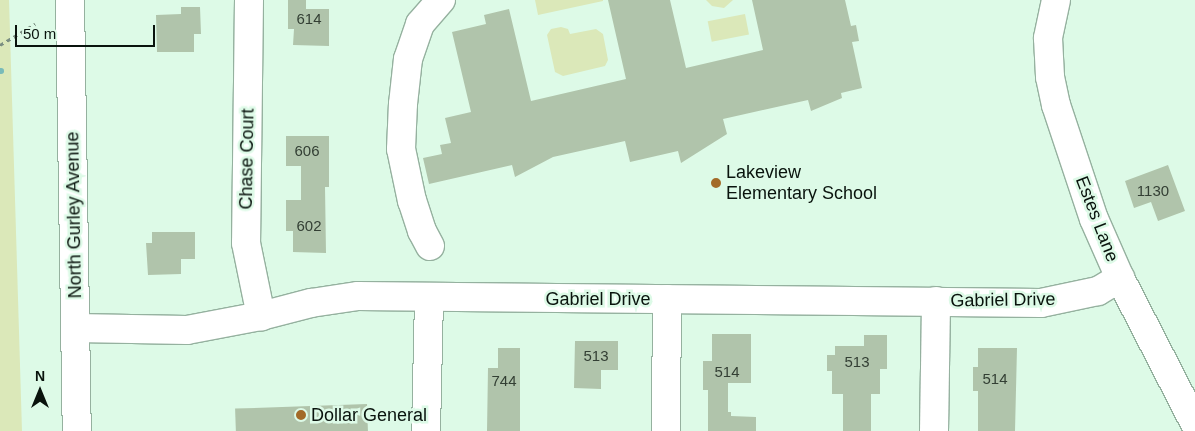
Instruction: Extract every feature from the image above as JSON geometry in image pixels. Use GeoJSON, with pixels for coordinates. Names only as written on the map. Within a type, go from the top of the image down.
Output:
{"type":"FeatureCollection","features":[{"type":"Feature","properties":{"kind":"street","name":"North Gurley Avenue"},"geometry":{"type":"LineString","coordinates":[[70,0],[77,431]]}},
{"type":"Feature","properties":{"kind":"street","name":"Chase Court"},"geometry":{"type":"LineString","coordinates":[[249,0],[246,243],[261,316]]}},
{"type":"Feature","properties":{"kind":"street"},"geometry":{"type":"LineString","coordinates":[[430,246],[422,231],[412,201],[401,149],[403,104],[408,59],[420,24],[441,0]]}},
{"type":"Feature","properties":{"kind":"street","name":"Estes Lane"},"geometry":{"type":"LineString","coordinates":[[1056,0],[1048,38],[1050,77],[1056,105],[1094,219],[1120,278],[1195,424]]}},
{"type":"Feature","properties":{"kind":"street","name":"Gabriel Drive"},"geometry":{"type":"LineString","coordinates":[[76,328],[187,330],[261,316],[310,303],[358,296],[1041,303],[1098,290],[1120,278]]}},
{"type":"Feature","properties":{"kind":"street"},"geometry":{"type":"LineString","coordinates":[[426,431],[429,298]]}},
{"type":"Feature","properties":{"kind":"street"},"geometry":{"type":"LineString","coordinates":[[666,431],[667,299]]}},
{"type":"Feature","properties":{"kind":"street"},"geometry":{"type":"LineString","coordinates":[[934,431],[936,301]]}},
{"type":"Feature","properties":{"kind":"path"},"geometry":{"type":"LineString","coordinates":[[0,45],[35,24]]}},
{"type":"Feature","properties":{"kind":"green space"},"geometry":{"type":"Polygon","coordinates":[[[0,0],[9,0],[22,431],[0,431],[0,0]]]}},
{"type":"Feature","properties":{"kind":"green space"},"geometry":{"type":"Polygon","coordinates":[[[535,0],[603,0],[603,1],[538,15],[535,0]]]}},
{"type":"Feature","properties":{"kind":"green space"},"geometry":{"type":"Polygon","coordinates":[[[706,0],[733,0],[724,8],[712,6],[706,0]]]}},
{"type":"Feature","properties":{"kind":"green space"},"geometry":{"type":"Polygon","coordinates":[[[745,14],[749,35],[712,42],[708,21],[745,14]]]}},
{"type":"Feature","properties":{"kind":"green space"},"geometry":{"type":"Polygon","coordinates":[[[561,27],[568,29],[570,34],[596,29],[603,34],[608,60],[605,66],[563,76],[555,72],[547,35],[551,29],[561,27]]]}},
{"type":"Feature","properties":{"kind":"building"},"geometry":{"type":"Polygon","coordinates":[[[288,0],[306,0],[306,9],[329,9],[329,46],[293,45],[294,29],[288,29],[288,0]]]}},
{"type":"Feature","properties":{"kind":"building"},"geometry":{"type":"Polygon","coordinates":[[[608,0],[670,0],[686,68],[763,50],[752,0],[845,0],[851,26],[856,25],[859,41],[852,42],[862,88],[841,93],[842,98],[811,111],[808,100],[723,119],[727,134],[681,163],[678,151],[630,162],[625,141],[553,157],[515,177],[512,165],[429,184],[423,158],[442,154],[440,145],[451,143],[445,118],[471,112],[452,32],[486,24],[484,15],[509,9],[531,101],[626,79],[608,0]]]}},
{"type":"Feature","properties":{"kind":"building"},"geometry":{"type":"Polygon","coordinates":[[[181,7],[200,7],[201,34],[194,34],[194,52],[157,52],[156,15],[181,14],[181,7]]]}},
{"type":"Feature","properties":{"kind":"building"},"geometry":{"type":"Polygon","coordinates":[[[286,136],[329,136],[329,187],[325,187],[326,253],[293,252],[293,231],[286,231],[286,200],[301,200],[301,166],[286,166],[286,136]]]}},
{"type":"Feature","properties":{"kind":"building"},"geometry":{"type":"Polygon","coordinates":[[[1168,165],[1185,211],[1158,221],[1151,202],[1134,208],[1125,181],[1168,165]]]}},
{"type":"Feature","properties":{"kind":"building"},"geometry":{"type":"Polygon","coordinates":[[[152,232],[195,232],[195,259],[181,259],[181,274],[148,275],[146,243],[152,243],[152,232]]]}},
{"type":"Feature","properties":{"kind":"building"},"geometry":{"type":"Polygon","coordinates":[[[712,334],[751,334],[751,383],[728,383],[728,412],[731,412],[731,416],[756,417],[756,431],[708,431],[708,390],[703,390],[703,361],[712,361],[712,334]]]}},
{"type":"Feature","properties":{"kind":"building"},"geometry":{"type":"Polygon","coordinates":[[[864,335],[887,335],[887,369],[880,369],[880,394],[871,394],[871,431],[843,431],[843,394],[832,394],[832,371],[827,371],[827,355],[835,355],[835,346],[864,346],[864,335]]]}},
{"type":"Feature","properties":{"kind":"building"},"geometry":{"type":"Polygon","coordinates":[[[575,341],[618,341],[618,370],[601,370],[601,389],[574,388],[575,341]]]}},
{"type":"Feature","properties":{"kind":"building"},"geometry":{"type":"Polygon","coordinates":[[[498,348],[520,348],[520,431],[487,431],[488,368],[498,368],[498,348]]]}},
{"type":"Feature","properties":{"kind":"building"},"geometry":{"type":"Polygon","coordinates":[[[978,348],[1017,348],[1015,431],[978,431],[978,391],[973,391],[973,367],[978,367],[978,348]]]}},
{"type":"Feature","properties":{"kind":"building","name":"Dollar General"},"geometry":{"type":"Polygon","coordinates":[[[367,404],[368,431],[236,431],[235,409],[367,404]]]}},
{"type":"Feature","properties":{"kind":"place","name":"Lakeview Elementary School"},"geometry":{"type":"Point","coordinates":[716,183]}},
{"type":"Feature","properties":{"kind":"place","name":"Dollar General"},"geometry":{"type":"Point","coordinates":[301,415]}}]}
